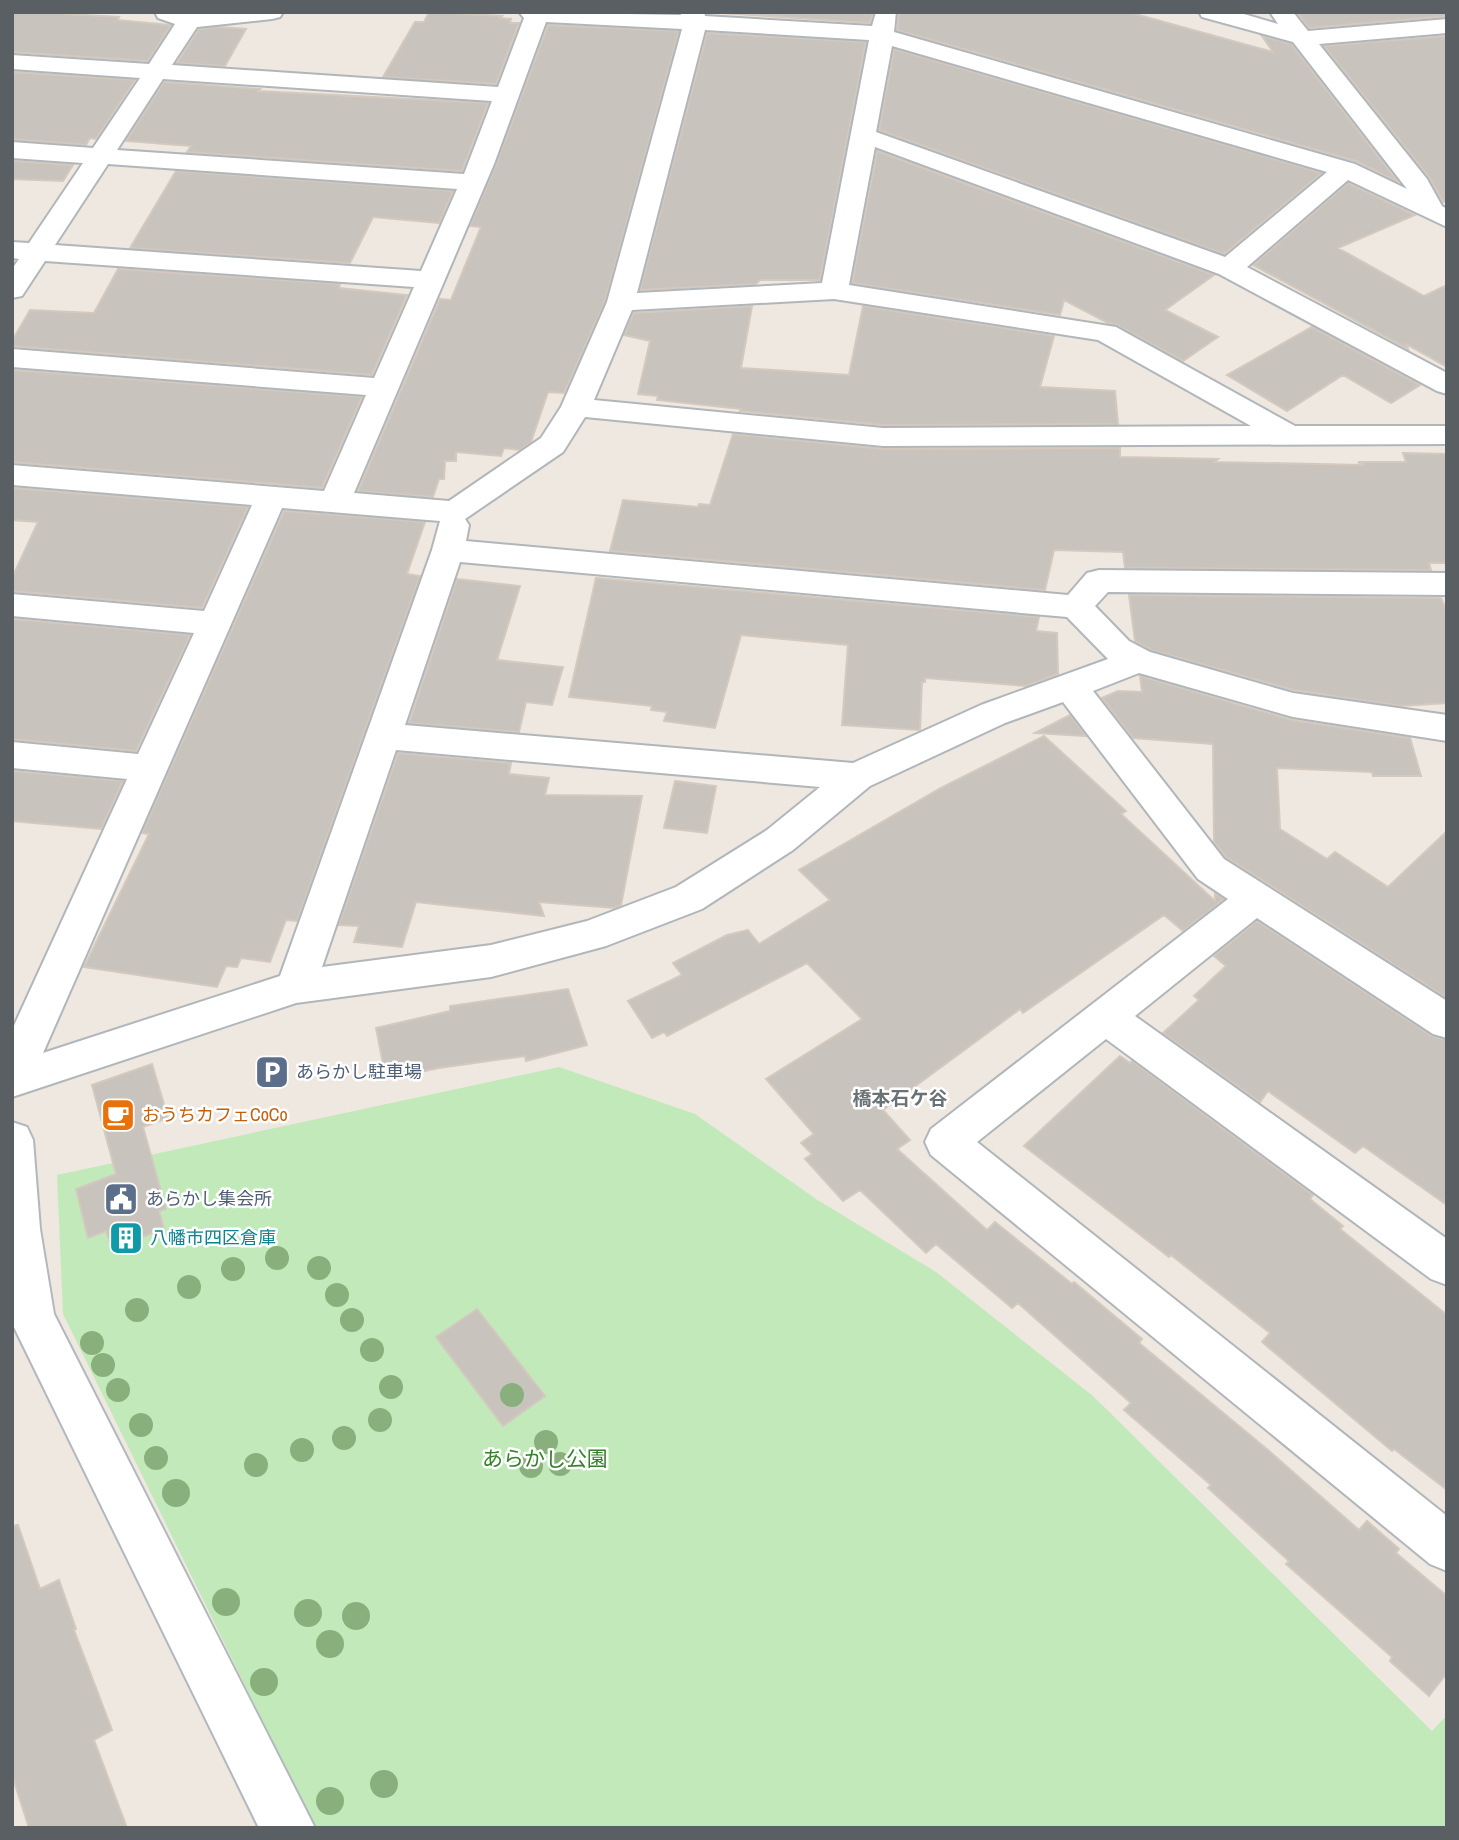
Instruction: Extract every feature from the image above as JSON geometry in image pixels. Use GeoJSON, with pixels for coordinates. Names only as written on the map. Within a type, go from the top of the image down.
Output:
{"type":"FeatureCollection","features":[{"type":"Feature","properties":{"kind":"street"},"geometry":{"type":"LineString","coordinates":[[164,12],[189,20],[272,12]]}},
{"type":"Feature","properties":{"kind":"street"},"geometry":{"type":"LineString","coordinates":[[834,291],[886,12]]}},
{"type":"Feature","properties":{"kind":"street"},"geometry":{"type":"LineString","coordinates":[[1210,12],[1303,38],[1447,26]]}},
{"type":"Feature","properties":{"kind":"street"},"geometry":{"type":"LineString","coordinates":[[1282,12],[1438,214]]}},
{"type":"Feature","properties":{"kind":"street"},"geometry":{"type":"LineString","coordinates":[[335,502],[474,182],[507,95],[533,14],[693,18],[864,32],[1346,169],[1438,214]]}},
{"type":"Feature","properties":{"kind":"street"},"geometry":{"type":"LineString","coordinates":[[12,474],[455,512],[552,445],[576,407],[621,302],[693,18]]}},
{"type":"Feature","properties":{"kind":"street"},"geometry":{"type":"LineString","coordinates":[[12,290],[25,251],[100,156],[189,20]]}},
{"type":"Feature","properties":{"kind":"street"},"geometry":{"type":"LineString","coordinates":[[12,62],[507,95]]}},
{"type":"Feature","properties":{"kind":"street"},"geometry":{"type":"LineString","coordinates":[[861,137],[880,140],[1229,268],[1447,385]]}},
{"type":"Feature","properties":{"kind":"street"},"geometry":{"type":"LineString","coordinates":[[12,150],[474,182]]}},
{"type":"Feature","properties":{"kind":"street"},"geometry":{"type":"LineString","coordinates":[[1229,268],[1346,169]]}},
{"type":"Feature","properties":{"kind":"street"},"geometry":{"type":"LineString","coordinates":[[25,251],[431,280]]}},
{"type":"Feature","properties":{"kind":"street"},"geometry":{"type":"LineString","coordinates":[[621,302],[834,291],[1106,333],[1289,435]]}},
{"type":"Feature","properties":{"kind":"street"},"geometry":{"type":"LineString","coordinates":[[12,358],[384,388]]}},
{"type":"Feature","properties":{"kind":"street"},"geometry":{"type":"LineString","coordinates":[[576,407],[883,437],[1447,435]]}},
{"type":"Feature","properties":{"kind":"street"},"geometry":{"type":"LineString","coordinates":[[12,1078],[271,496]]}},
{"type":"Feature","properties":{"kind":"street"},"geometry":{"type":"LineString","coordinates":[[296,987],[448,550],[455,512]]}},
{"type":"Feature","properties":{"kind":"street"},"geometry":{"type":"LineString","coordinates":[[448,550],[1076,607],[1117,649],[1138,661],[1293,705],[1447,728]]}},
{"type":"Feature","properties":{"kind":"street"},"geometry":{"type":"LineString","coordinates":[[1076,607],[1098,581],[1447,584]]}},
{"type":"Feature","properties":{"kind":"street"},"geometry":{"type":"LineString","coordinates":[[12,605],[214,623]]}},
{"type":"Feature","properties":{"kind":"street"},"geometry":{"type":"LineString","coordinates":[[12,1078],[296,987],[491,961],[604,930],[690,898],[780,840],[858,777],[993,714],[1138,661]]}},
{"type":"Feature","properties":{"kind":"street"},"geometry":{"type":"LineString","coordinates":[[1070,686],[1211,869],[1447,1022]]}},
{"type":"Feature","properties":{"kind":"street"},"geometry":{"type":"LineString","coordinates":[[383,736],[858,777]]}},
{"type":"Feature","properties":{"kind":"street"},"geometry":{"type":"LineString","coordinates":[[12,755],[150,768]]}},
{"type":"Feature","properties":{"kind":"street"},"geometry":{"type":"LineString","coordinates":[[1256,898],[946,1142],[1447,1547]]}},
{"type":"Feature","properties":{"kind":"street"},"geometry":{"type":"LineString","coordinates":[[1105,1017],[1447,1265]]}},
{"type":"Feature","properties":{"kind":"street"},"geometry":{"type":"LineString","coordinates":[[12,1140],[21,1252],[22,1319],[288,1828]]}},
{"type":"Feature","properties":{"kind":"green space","name":"あらかし公園"},"geometry":{"type":"Polygon","coordinates":[[[559,1067],[695,1114],[816,1199],[936,1272],[1093,1396],[1432,1731],[1447,1715],[1447,1828],[315,1828],[63,1314],[57,1175],[559,1067]]]}},
{"type":"Feature","properties":{"kind":"building"},"geometry":{"type":"Polygon","coordinates":[[[12,12],[68,12],[66,14],[119,17],[117,20],[171,25],[148,61],[12,52],[12,12]]]}},
{"type":"Feature","properties":{"kind":"building"},"geometry":{"type":"Polygon","coordinates":[[[429,12],[502,16],[500,18],[511,19],[510,23],[519,23],[496,84],[383,77],[415,22],[424,22],[429,12]]]}},
{"type":"Feature","properties":{"kind":"building"},"geometry":{"type":"Polygon","coordinates":[[[707,12],[873,12],[870,23],[707,12]]]}},
{"type":"Feature","properties":{"kind":"building"},"geometry":{"type":"Polygon","coordinates":[[[899,12],[1128,12],[1273,52],[1262,36],[1291,44],[1398,182],[1356,161],[897,30],[899,12]]]}},
{"type":"Feature","properties":{"kind":"building"},"geometry":{"type":"Polygon","coordinates":[[[1297,12],[1447,12],[1447,16],[1309,28],[1297,12]]]}},
{"type":"Feature","properties":{"kind":"building"},"geometry":{"type":"Polygon","coordinates":[[[548,25],[679,31],[605,301],[564,393],[548,392],[531,442],[520,450],[504,448],[501,456],[456,452],[456,461],[445,461],[444,479],[439,479],[433,497],[358,491],[440,299],[451,300],[481,227],[470,226],[496,165],[548,25]]]}},
{"type":"Feature","properties":{"kind":"building"},"geometry":{"type":"Polygon","coordinates":[[[199,29],[246,29],[225,66],[177,63],[199,29]]]}},
{"type":"Feature","properties":{"kind":"building"},"geometry":{"type":"Polygon","coordinates":[[[707,33],[866,42],[820,280],[760,280],[756,284],[640,290],[707,33]]]}},
{"type":"Feature","properties":{"kind":"building"},"geometry":{"type":"Polygon","coordinates":[[[1447,36],[1447,201],[1443,202],[1429,177],[1324,46],[1447,36]]]}},
{"type":"Feature","properties":{"kind":"building"},"geometry":{"type":"Polygon","coordinates":[[[894,49],[1322,173],[1224,254],[879,130],[894,49]]]}},
{"type":"Feature","properties":{"kind":"building"},"geometry":{"type":"Polygon","coordinates":[[[12,72],[135,80],[96,139],[90,138],[86,145],[12,139],[12,72]]]}},
{"type":"Feature","properties":{"kind":"building"},"geometry":{"type":"Polygon","coordinates":[[[164,82],[260,89],[258,91],[488,103],[462,171],[187,152],[191,146],[126,141],[164,82]]]}},
{"type":"Feature","properties":{"kind":"building"},"geometry":{"type":"Polygon","coordinates":[[[877,151],[1214,275],[1165,310],[1218,337],[1183,361],[1064,300],[1060,315],[852,283],[877,151]]]}},
{"type":"Feature","properties":{"kind":"building"},"geometry":{"type":"Polygon","coordinates":[[[12,161],[73,165],[63,181],[12,179],[12,161]]]}},
{"type":"Feature","properties":{"kind":"building"},"geometry":{"type":"Polygon","coordinates":[[[176,171],[453,191],[439,223],[373,217],[350,263],[130,248],[176,171]]]}},
{"type":"Feature","properties":{"kind":"building"},"geometry":{"type":"Polygon","coordinates":[[[1348,183],[1415,215],[1338,248],[1424,296],[1447,285],[1447,367],[1406,344],[1408,349],[1253,265],[1348,183]]]}},
{"type":"Feature","properties":{"kind":"building"},"geometry":{"type":"Polygon","coordinates":[[[118,269],[340,284],[339,288],[407,295],[372,375],[12,346],[12,341],[30,310],[94,313],[118,269]]]}},
{"type":"Feature","properties":{"kind":"building"},"geometry":{"type":"Polygon","coordinates":[[[752,306],[741,368],[849,375],[863,306],[1054,336],[1040,387],[1115,391],[1118,424],[883,425],[740,411],[741,409],[657,400],[658,396],[638,394],[650,341],[624,335],[634,313],[752,306]]]}},
{"type":"Feature","properties":{"kind":"building"},"geometry":{"type":"Polygon","coordinates":[[[1312,327],[1420,385],[1391,403],[1343,375],[1287,411],[1227,375],[1312,327]]]}},
{"type":"Feature","properties":{"kind":"building"},"geometry":{"type":"Polygon","coordinates":[[[12,370],[362,397],[322,488],[12,462],[12,370]]]}},
{"type":"Feature","properties":{"kind":"building"},"geometry":{"type":"Polygon","coordinates":[[[733,434],[883,449],[1120,448],[1120,457],[1218,459],[1214,462],[1364,465],[1358,462],[1406,462],[1403,453],[1447,454],[1447,563],[1429,563],[1431,570],[1125,568],[1123,552],[1054,550],[1045,590],[610,551],[623,500],[698,507],[699,504],[710,505],[733,434]]]}},
{"type":"Feature","properties":{"kind":"building"},"geometry":{"type":"Polygon","coordinates":[[[12,488],[248,507],[202,608],[12,591],[12,578],[38,522],[12,520],[12,488]]]}},
{"type":"Feature","properties":{"kind":"building"},"geometry":{"type":"Polygon","coordinates":[[[284,511],[425,522],[407,574],[420,576],[297,921],[286,920],[270,962],[241,958],[237,967],[226,966],[217,987],[84,967],[149,834],[142,833],[284,511]]]}},
{"type":"Feature","properties":{"kind":"building"},"geometry":{"type":"Polygon","coordinates":[[[596,578],[1039,617],[1036,631],[1057,633],[1058,674],[1026,686],[925,678],[925,682],[922,682],[920,730],[842,725],[848,645],[741,635],[715,728],[664,721],[667,712],[651,710],[652,706],[569,697],[596,578]]]}},
{"type":"Feature","properties":{"kind":"building"},"geometry":{"type":"Polygon","coordinates":[[[457,579],[520,586],[497,660],[563,667],[552,705],[526,702],[519,732],[409,723],[457,579]]]}},
{"type":"Feature","properties":{"kind":"building"},"geometry":{"type":"Polygon","coordinates":[[[1129,595],[1441,598],[1447,612],[1447,703],[1400,706],[1294,690],[1151,650],[1135,641],[1129,595]]]}},
{"type":"Feature","properties":{"kind":"building"},"geometry":{"type":"Polygon","coordinates":[[[12,619],[190,635],[136,751],[12,739],[12,619]]]}},
{"type":"Feature","properties":{"kind":"building"},"geometry":{"type":"Polygon","coordinates":[[[1140,676],[1292,720],[1410,738],[1421,776],[1373,776],[1372,772],[1277,768],[1280,829],[1327,859],[1335,852],[1388,887],[1447,831],[1447,998],[1226,857],[1214,842],[1213,744],[1133,738],[1102,698],[1118,691],[1142,692],[1140,676]]]}},
{"type":"Feature","properties":{"kind":"building"},"geometry":{"type":"Polygon","coordinates":[[[1070,715],[1086,736],[1035,733],[1070,715]]]}},
{"type":"Feature","properties":{"kind":"building"},"geometry":{"type":"Polygon","coordinates":[[[1044,736],[1126,811],[1121,814],[1215,901],[1215,894],[1224,899],[1183,931],[1164,915],[1023,1013],[1020,1009],[883,1110],[910,1140],[897,1149],[987,1230],[995,1222],[1072,1284],[1074,1282],[1142,1339],[1139,1343],[1359,1530],[1367,1521],[1399,1549],[1396,1553],[1447,1596],[1447,1673],[1429,1696],[1390,1661],[1392,1657],[1286,1564],[1289,1561],[1208,1488],[1211,1485],[1124,1410],[1131,1403],[1018,1303],[1012,1308],[936,1244],[926,1253],[860,1190],[843,1201],[805,1159],[812,1154],[801,1143],[814,1134],[766,1079],[862,1019],[807,963],[667,1036],[664,1032],[652,1038],[628,1001],[682,975],[673,963],[727,935],[748,930],[759,944],[830,900],[799,870],[941,788],[1044,736]]]}},
{"type":"Feature","properties":{"kind":"building"},"geometry":{"type":"Polygon","coordinates":[[[398,753],[511,763],[509,774],[549,778],[545,795],[642,796],[621,905],[614,908],[539,902],[544,916],[416,902],[402,947],[354,942],[359,926],[339,925],[398,753]]]}},
{"type":"Feature","properties":{"kind":"building"},"geometry":{"type":"Polygon","coordinates":[[[12,771],[123,781],[101,829],[12,821],[12,771]]]}},
{"type":"Feature","properties":{"kind":"building"},"geometry":{"type":"Polygon","coordinates":[[[675,781],[716,786],[707,833],[664,828],[675,781]]]}},
{"type":"Feature","properties":{"kind":"building"},"geometry":{"type":"Polygon","coordinates":[[[1257,921],[1432,1036],[1447,1040],[1447,1205],[1363,1146],[1355,1153],[1268,1091],[1260,1102],[1163,1033],[1199,1000],[1194,996],[1226,966],[1214,956],[1257,921]]]}},
{"type":"Feature","properties":{"kind":"building"},"geometry":{"type":"Polygon","coordinates":[[[568,989],[587,1045],[526,1061],[525,1056],[439,1068],[386,1079],[376,1028],[450,1011],[450,1006],[568,989]]]}},
{"type":"Feature","properties":{"kind":"building"},"geometry":{"type":"Polygon","coordinates":[[[1120,1056],[1130,1063],[1132,1061],[1313,1195],[1310,1199],[1343,1226],[1340,1229],[1447,1315],[1447,1490],[1394,1449],[1392,1451],[1262,1342],[1270,1333],[1171,1255],[1169,1257],[1024,1146],[1120,1056]]]}},
{"type":"Feature","properties":{"kind":"building"},"geometry":{"type":"Polygon","coordinates":[[[152,1064],[168,1118],[143,1127],[166,1209],[159,1211],[164,1229],[112,1248],[106,1231],[88,1238],[76,1189],[116,1174],[92,1085],[152,1064]]]}},
{"type":"Feature","properties":{"kind":"building"},"geometry":{"type":"Polygon","coordinates":[[[477,1309],[545,1396],[503,1426],[436,1337],[477,1309]]]}},
{"type":"Feature","properties":{"kind":"building"},"geometry":{"type":"Polygon","coordinates":[[[18,1525],[40,1589],[59,1580],[76,1629],[74,1630],[112,1730],[94,1740],[127,1828],[29,1828],[12,1775],[12,1526],[18,1525]]]}},
{"type":"Feature","properties":{"kind":"place","name":"あらかし駐車場"},"geometry":{"type":"Point","coordinates":[272,1072]}},
{"type":"Feature","properties":{"kind":"place","name":"おうちカフェCoCo"},"geometry":{"type":"Point","coordinates":[118,1115]}},
{"type":"Feature","properties":{"kind":"place","name":"あらかし集会所"},"geometry":{"type":"Point","coordinates":[121,1199]}},
{"type":"Feature","properties":{"kind":"place","name":"八幡市四区倉庫"},"geometry":{"type":"Point","coordinates":[126,1238]}},
{"type":"Feature","properties":{"kind":"district","name":"橋本石ケ谷"},"geometry":{"type":"Point","coordinates":[900,1098]}}]}
